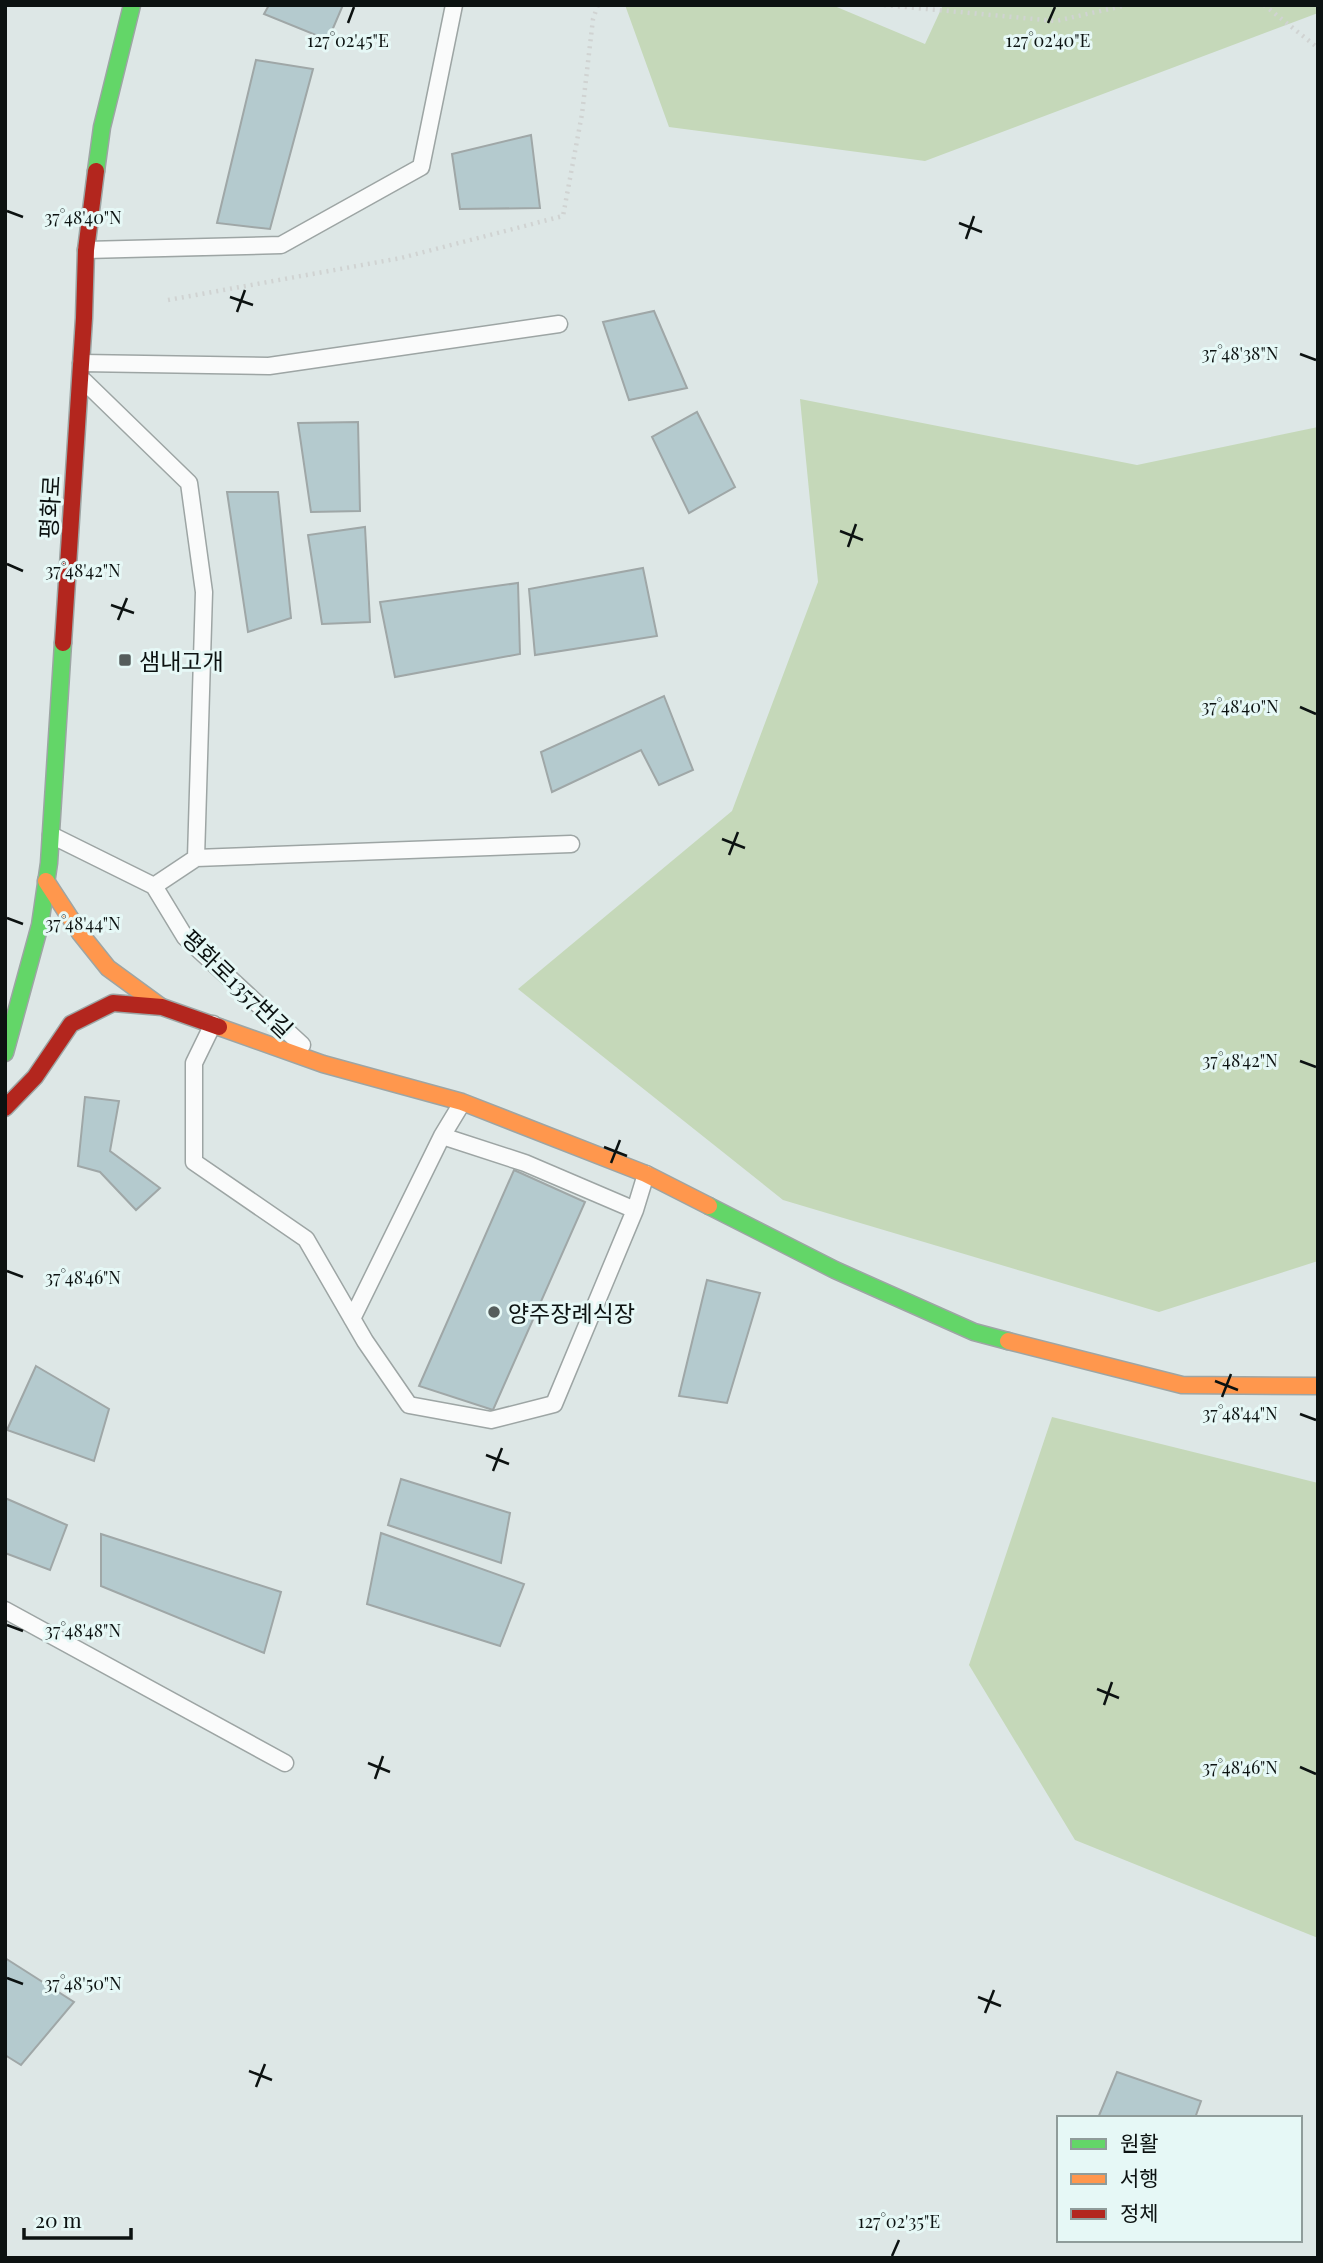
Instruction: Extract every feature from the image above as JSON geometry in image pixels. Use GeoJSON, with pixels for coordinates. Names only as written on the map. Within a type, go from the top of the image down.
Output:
{"type":"FeatureCollection","features":[{"type":"Feature","properties":{"kind":"main road","name":"평화로"},"geometry":{"type":"LineString","coordinates":[[5,1053],[40,925],[47,881],[81,370],[86,250],[102,127],[132,5]]}},
{"type":"Feature","properties":{"kind":"main road"},"geometry":{"type":"LineString","coordinates":[[47,881],[80,933],[108,968],[162,1007]]}},
{"type":"Feature","properties":{"kind":"main road"},"geometry":{"type":"LineString","coordinates":[[5,1108],[35,1077],[71,1024],[113,1003],[162,1007],[323,1065],[462,1102],[646,1174],[835,1270],[974,1332],[1182,1385],[1318,1386]]}},
{"type":"Feature","properties":{"kind":"lane"},"geometry":{"type":"LineString","coordinates":[[86,250],[281,245],[421,167],[454,5]]}},
{"type":"Feature","properties":{"kind":"lane"},"geometry":{"type":"LineString","coordinates":[[81,370],[269,366],[559,324]]}},
{"type":"Feature","properties":{"kind":"lane"},"geometry":{"type":"LineString","coordinates":[[81,370],[189,483],[204,592],[196,858]]}},
{"type":"Feature","properties":{"kind":"lane"},"geometry":{"type":"LineString","coordinates":[[51,835],[154,886],[196,858],[571,844]]}},
{"type":"Feature","properties":{"kind":"lane","name":"평화로1357번길"},"geometry":{"type":"LineString","coordinates":[[154,886],[185,937],[323,1065]]}},
{"type":"Feature","properties":{"kind":"lane"},"geometry":{"type":"LineString","coordinates":[[212,1024],[194,1063],[194,1162],[306,1239],[365,1341],[409,1405],[491,1420],[554,1404],[635,1210],[646,1174]]}},
{"type":"Feature","properties":{"kind":"lane"},"geometry":{"type":"LineString","coordinates":[[352,1319],[442,1136],[462,1102]]}},
{"type":"Feature","properties":{"kind":"lane"},"geometry":{"type":"LineString","coordinates":[[442,1136],[524,1163],[635,1210]]}},
{"type":"Feature","properties":{"kind":"lane"},"geometry":{"type":"LineString","coordinates":[[5,1610],[285,1763]]}},
{"type":"Feature","properties":{"kind":"path"},"geometry":{"type":"LineString","coordinates":[[168,300],[401,258],[563,216],[582,114],[593,19],[598,5]]}},
{"type":"Feature","properties":{"kind":"path"},"geometry":{"type":"LineString","coordinates":[[884,5],[1056,21],[1128,5]]}},
{"type":"Feature","properties":{"kind":"path"},"geometry":{"type":"LineString","coordinates":[[1264,5],[1318,48]]}},
{"type":"Feature","properties":{"kind":"green space"},"geometry":{"type":"Polygon","coordinates":[[[625,5],[832,5],[925,44],[943,5],[1318,5],[1318,13],[925,161],[669,127],[625,5]]]}},
{"type":"Feature","properties":{"kind":"green space"},"geometry":{"type":"Polygon","coordinates":[[[800,399],[1137,465],[1318,427],[1318,1261],[1159,1312],[783,1200],[518,989],[732,811],[818,582],[800,399]]]}},
{"type":"Feature","properties":{"kind":"green space"},"geometry":{"type":"Polygon","coordinates":[[[1052,1417],[1318,1483],[1318,1938],[1075,1840],[969,1665],[1052,1417]]]}},
{"type":"Feature","properties":{"kind":"building"},"geometry":{"type":"Polygon","coordinates":[[[269,5],[343,5],[328,40],[264,14],[269,5]]]}},
{"type":"Feature","properties":{"kind":"building"},"geometry":{"type":"Polygon","coordinates":[[[256,60],[313,69],[270,229],[217,223],[256,60]]]}},
{"type":"Feature","properties":{"kind":"building"},"geometry":{"type":"Polygon","coordinates":[[[531,135],[540,208],[460,209],[452,154],[531,135]]]}},
{"type":"Feature","properties":{"kind":"building"},"geometry":{"type":"Polygon","coordinates":[[[654,311],[687,388],[629,400],[603,322],[654,311]]]}},
{"type":"Feature","properties":{"kind":"building"},"geometry":{"type":"Polygon","coordinates":[[[697,412],[735,487],[689,513],[652,437],[697,412]]]}},
{"type":"Feature","properties":{"kind":"building"},"geometry":{"type":"Polygon","coordinates":[[[358,422],[360,511],[311,512],[298,423],[358,422]]]}},
{"type":"Feature","properties":{"kind":"building"},"geometry":{"type":"Polygon","coordinates":[[[227,492],[278,492],[291,618],[248,632],[227,492]]]}},
{"type":"Feature","properties":{"kind":"building"},"geometry":{"type":"Polygon","coordinates":[[[365,527],[370,622],[322,624],[308,535],[365,527]]]}},
{"type":"Feature","properties":{"kind":"building"},"geometry":{"type":"Polygon","coordinates":[[[643,568],[657,636],[535,655],[529,589],[643,568]]]}},
{"type":"Feature","properties":{"kind":"building"},"geometry":{"type":"Polygon","coordinates":[[[518,583],[520,654],[395,677],[380,602],[518,583]]]}},
{"type":"Feature","properties":{"kind":"building"},"geometry":{"type":"Polygon","coordinates":[[[664,696],[693,770],[659,785],[641,750],[552,792],[541,752],[664,696]]]}},
{"type":"Feature","properties":{"kind":"building"},"geometry":{"type":"Polygon","coordinates":[[[85,1097],[119,1101],[110,1151],[160,1188],[136,1210],[100,1172],[78,1166],[85,1097]]]}},
{"type":"Feature","properties":{"kind":"building","name":"양주장례식장"},"geometry":{"type":"Polygon","coordinates":[[[514,1170],[585,1202],[493,1410],[419,1386],[514,1170]]]}},
{"type":"Feature","properties":{"kind":"building"},"geometry":{"type":"Polygon","coordinates":[[[707,1280],[760,1293],[727,1403],[679,1396],[707,1280]]]}},
{"type":"Feature","properties":{"kind":"building"},"geometry":{"type":"Polygon","coordinates":[[[36,1366],[109,1409],[94,1461],[7,1430],[36,1366]]]}},
{"type":"Feature","properties":{"kind":"building"},"geometry":{"type":"Polygon","coordinates":[[[401,1479],[510,1513],[501,1563],[388,1525],[401,1479]]]}},
{"type":"Feature","properties":{"kind":"building"},"geometry":{"type":"Polygon","coordinates":[[[5,1498],[67,1525],[50,1570],[5,1553],[5,1498]]]}},
{"type":"Feature","properties":{"kind":"building"},"geometry":{"type":"Polygon","coordinates":[[[381,1533],[524,1584],[500,1646],[367,1604],[381,1533]]]}},
{"type":"Feature","properties":{"kind":"building"},"geometry":{"type":"Polygon","coordinates":[[[101,1534],[281,1592],[264,1653],[101,1586],[101,1534]]]}},
{"type":"Feature","properties":{"kind":"building"},"geometry":{"type":"Polygon","coordinates":[[[5,1958],[74,2002],[21,2065],[5,2055],[5,1958]]]}},
{"type":"Feature","properties":{"kind":"building"},"geometry":{"type":"Polygon","coordinates":[[[1117,2072],[1201,2101],[1196,2116],[1099,2116],[1117,2072]]]}},
{"type":"Feature","properties":{"kind":"traffic: fast"},"geometry":{"type":"LineString","coordinates":[[96,171],[102,127],[132,5]]}},
{"type":"Feature","properties":{"kind":"traffic: fast"},"geometry":{"type":"LineString","coordinates":[[5,1053],[40,925],[49,863],[63,643]]}},
{"type":"Feature","properties":{"kind":"traffic: fast"},"geometry":{"type":"LineString","coordinates":[[709,1206],[835,1270],[974,1332],[1008,1341]]}},
{"type":"Feature","properties":{"kind":"traffic: slow"},"geometry":{"type":"LineString","coordinates":[[46,881],[80,933],[108,968],[160,1006]]}},
{"type":"Feature","properties":{"kind":"traffic: slow"},"geometry":{"type":"LineString","coordinates":[[219,1027],[323,1064],[462,1102],[646,1174],[709,1206]]}},
{"type":"Feature","properties":{"kind":"traffic: slow"},"geometry":{"type":"LineString","coordinates":[[1008,1341],[1182,1385],[1318,1386]]}},
{"type":"Feature","properties":{"kind":"traffic: jam"},"geometry":{"type":"LineString","coordinates":[[63,643],[86,250],[96,171]]}},
{"type":"Feature","properties":{"kind":"traffic: jam"},"geometry":{"type":"LineString","coordinates":[[5,1108],[35,1077],[71,1024],[113,1003],[162,1007],[219,1027]]}},
{"type":"Feature","properties":{"kind":"place","name":"샘내고개"},"geometry":{"type":"Point","coordinates":[125,660]}},
{"type":"Feature","properties":{"kind":"place","name":"양주장례식장"},"geometry":{"type":"Point","coordinates":[494,1312]}}]}
